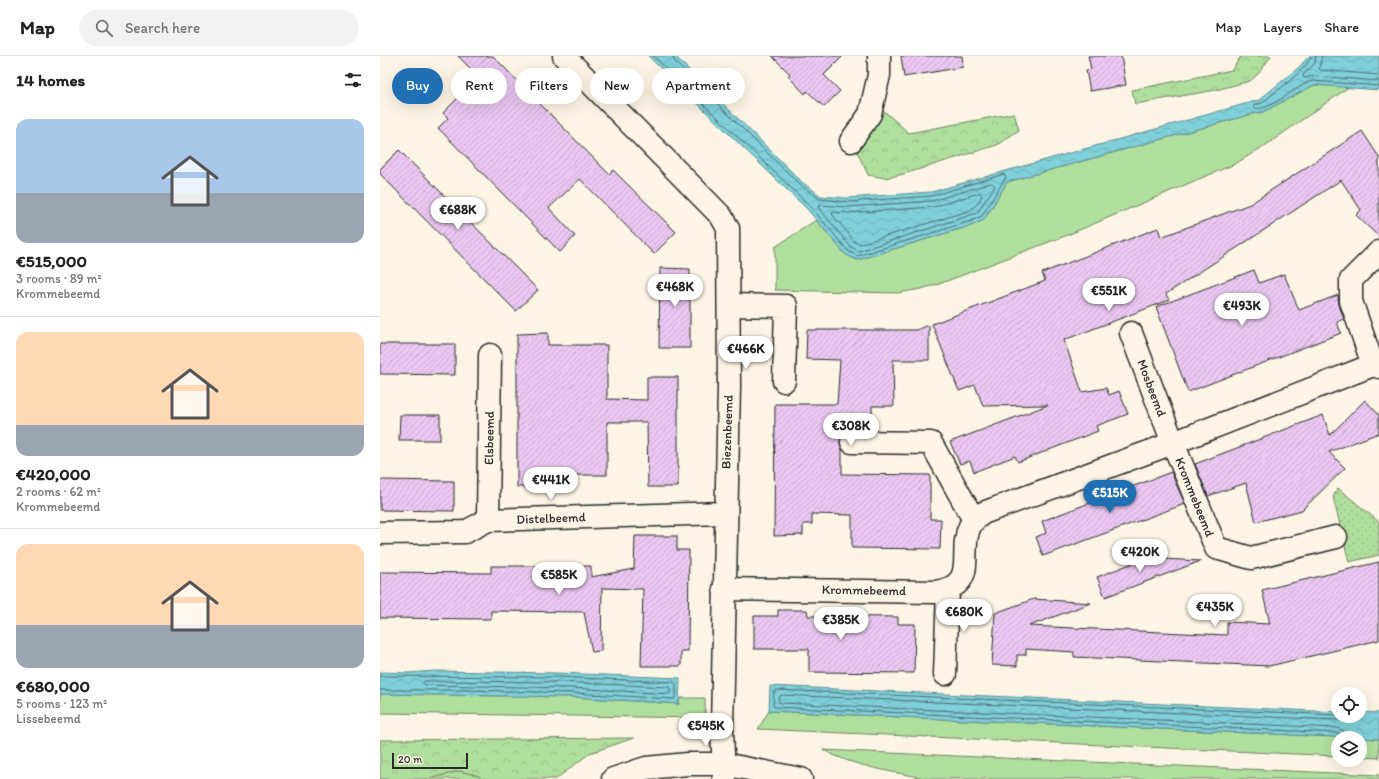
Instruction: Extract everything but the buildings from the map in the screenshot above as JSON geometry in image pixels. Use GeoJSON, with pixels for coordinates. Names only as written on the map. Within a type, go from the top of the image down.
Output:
{"type":"FeatureCollection","features":[{"type":"Feature","properties":{"kind":"street","name":"Biezenbeemd"},"geometry":{"type":"LineString","coordinates":[[564,56],[721,216],[728,228],[729,305],[724,589],[724,772]]}},
{"type":"Feature","properties":{"kind":"street"},"geometry":{"type":"LineString","coordinates":[[851,140],[870,114],[879,75],[878,56]]}},
{"type":"Feature","properties":{"kind":"street"},"geometry":{"type":"LineString","coordinates":[[1376,366],[1351,301],[1351,280],[1379,252]]}},
{"type":"Feature","properties":{"kind":"street"},"geometry":{"type":"LineString","coordinates":[[729,305],[786,306],[784,381]]}},
{"type":"Feature","properties":{"kind":"street","name":"Mosbeemd"},"geometry":{"type":"LineString","coordinates":[[1131,333],[1173,443]]}},
{"type":"Feature","properties":{"kind":"street","name":"Elsbeemd"},"geometry":{"type":"LineString","coordinates":[[488,520],[490,355]]}},
{"type":"Feature","properties":{"kind":"street","name":"Krommebeemd"},"geometry":{"type":"LineString","coordinates":[[974,520],[983,513],[999,506],[1173,443],[1376,366]]}},
{"type":"Feature","properties":{"kind":"street"},"geometry":{"type":"LineString","coordinates":[[852,442],[931,443],[974,520],[968,534],[966,568],[960,581],[948,590],[945,674]]}},
{"type":"Feature","properties":{"kind":"street","name":"Krommebeemd"},"geometry":{"type":"LineString","coordinates":[[1173,443],[1216,548],[1251,558],[1336,537]]}},
{"type":"Feature","properties":{"kind":"street","name":"Distelbeemd"},"geometry":{"type":"LineString","coordinates":[[380,533],[465,532],[488,520],[725,513]]}},
{"type":"Feature","properties":{"kind":"street","name":"Krommebeemd"},"geometry":{"type":"LineString","coordinates":[[724,589],[935,592],[948,590]]}},
{"type":"Feature","properties":{"kind":"street"},"geometry":{"type":"LineString","coordinates":[[613,779],[646,768],[688,764],[724,772],[801,779]]}},
{"type":"Feature","properties":{"kind":"green space"},"geometry":{"type":"Polygon","coordinates":[[[1241,56],[1271,56],[1258,74],[1250,81],[1216,90],[1135,104],[1132,90],[1232,70],[1241,56]]]}},
{"type":"Feature","properties":{"kind":"green space"},"geometry":{"type":"Polygon","coordinates":[[[1314,85],[1349,87],[1269,143],[1235,164],[1070,234],[939,284],[898,293],[775,290],[775,247],[816,220],[845,254],[857,260],[973,225],[984,220],[1007,182],[1263,112],[1314,85]]]}},
{"type":"Feature","properties":{"kind":"green space"},"geometry":{"type":"Polygon","coordinates":[[[883,110],[909,133],[1014,113],[1019,130],[997,145],[904,174],[885,178],[868,175],[853,143],[865,133],[883,110]]]}},
{"type":"Feature","properties":{"kind":"green space"},"geometry":{"type":"Polygon","coordinates":[[[1338,488],[1379,522],[1379,555],[1349,562],[1333,497],[1338,488]]]}},
{"type":"Feature","properties":{"kind":"green space"},"geometry":{"type":"Polygon","coordinates":[[[380,694],[573,697],[679,704],[680,698],[705,698],[705,718],[380,713],[380,694]]]}},
{"type":"Feature","properties":{"kind":"green space"},"geometry":{"type":"Polygon","coordinates":[[[769,711],[1331,737],[1331,756],[758,729],[769,711]]]}},
{"type":"Feature","properties":{"kind":"green space"},"geometry":{"type":"Polygon","coordinates":[[[634,738],[590,753],[556,779],[481,779],[479,776],[460,771],[427,779],[380,779],[380,740],[634,738]]]}},
{"type":"Feature","properties":{"kind":"green space"},"geometry":{"type":"Polygon","coordinates":[[[1367,738],[1379,739],[1379,758],[1367,757],[1367,738]]]}},
{"type":"Feature","properties":{"kind":"green space"},"geometry":{"type":"Polygon","coordinates":[[[823,750],[1379,775],[1379,779],[930,779],[861,765],[823,750]]]}},
{"type":"Feature","properties":{"kind":"green space"},"geometry":{"type":"Polygon","coordinates":[[[460,771],[480,776],[481,779],[427,779],[460,771]]]}},
{"type":"Feature","properties":{"kind":"water"},"geometry":{"type":"Polygon","coordinates":[[[648,56],[675,56],[687,68],[660,68],[648,56]]]}},
{"type":"Feature","properties":{"kind":"water"},"geometry":{"type":"Polygon","coordinates":[[[1309,56],[1379,56],[1379,90],[1314,85],[1263,112],[1007,182],[984,220],[973,225],[857,260],[845,254],[807,209],[698,104],[723,104],[802,182],[821,196],[847,198],[931,192],[1259,100],[1298,68],[1309,56]]]}},
{"type":"Feature","properties":{"kind":"water"},"geometry":{"type":"Polygon","coordinates":[[[435,671],[557,673],[680,678],[679,704],[573,697],[380,694],[380,672],[408,673],[435,671]]]}},
{"type":"Feature","properties":{"kind":"water"},"geometry":{"type":"Polygon","coordinates":[[[770,686],[1331,712],[1331,723],[1367,723],[1367,712],[1379,713],[1379,739],[1367,738],[1367,731],[1331,731],[1331,737],[769,711],[770,686]]]}}]}
